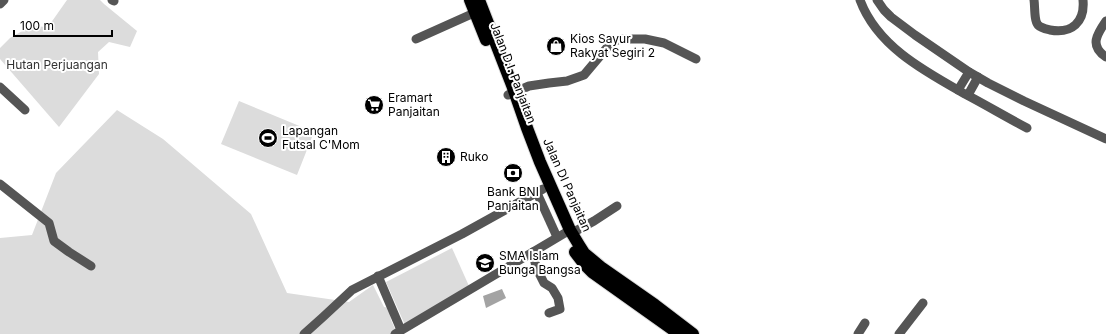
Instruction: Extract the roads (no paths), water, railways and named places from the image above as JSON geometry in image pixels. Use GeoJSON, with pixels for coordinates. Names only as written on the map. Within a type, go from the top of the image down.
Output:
{"type":"FeatureCollection","features":[{"type":"Feature","properties":{"kind":"highway","name":"Jalan D.I. Panjaitan"},"geometry":{"type":"LineString","coordinates":[[470,0],[496,64],[511,93],[540,191],[552,216],[566,233],[577,256],[592,272],[679,334]]}},
{"type":"Feature","properties":{"kind":"highway","name":"Jalan DI Panjaitan"},"geometry":{"type":"LineString","coordinates":[[479,0],[511,93],[527,128],[566,233],[579,245],[591,260],[693,334]]}},
{"type":"Feature","properties":{"kind":"street"},"geometry":{"type":"LineString","coordinates":[[0,4],[4,0]]}},
{"type":"Feature","properties":{"kind":"street"},"geometry":{"type":"LineString","coordinates":[[860,0],[870,21],[895,49],[911,61],[958,90],[1027,128]]}},
{"type":"Feature","properties":{"kind":"street"},"geometry":{"type":"LineString","coordinates":[[877,0],[891,18],[968,72],[1024,101],[1106,139]]}},
{"type":"Feature","properties":{"kind":"street"},"geometry":{"type":"LineString","coordinates":[[1034,0],[1036,21],[1039,26],[1051,30],[1064,31],[1075,25],[1078,21],[1083,9],[1083,0]]}},
{"type":"Feature","properties":{"kind":"street"},"geometry":{"type":"LineString","coordinates":[[416,39],[474,13]]}},
{"type":"Feature","properties":{"kind":"street"},"geometry":{"type":"LineString","coordinates":[[1106,21],[1099,31],[1096,40],[1096,46],[1101,54],[1106,57]]}},
{"type":"Feature","properties":{"kind":"street"},"geometry":{"type":"LineString","coordinates":[[511,93],[529,86],[549,82],[567,81],[584,75],[611,43],[620,39],[645,39],[664,44],[696,58]]}},
{"type":"Feature","properties":{"kind":"street"},"geometry":{"type":"LineString","coordinates":[[958,90],[968,72]]}},
{"type":"Feature","properties":{"kind":"street"},"geometry":{"type":"LineString","coordinates":[[968,95],[978,77]]}},
{"type":"Feature","properties":{"kind":"street"},"geometry":{"type":"LineString","coordinates":[[0,87],[24,110]]}},
{"type":"Feature","properties":{"kind":"street"},"geometry":{"type":"LineString","coordinates":[[1,186],[50,223],[54,241],[91,266]]}},
{"type":"Feature","properties":{"kind":"street"},"geometry":{"type":"LineString","coordinates":[[304,334],[352,290],[462,234],[540,191]]}},
{"type":"Feature","properties":{"kind":"street"},"geometry":{"type":"LineString","coordinates":[[378,276],[398,332],[532,252],[566,233],[594,221],[617,206]]}},
{"type":"Feature","properties":{"kind":"street"},"geometry":{"type":"LineString","coordinates":[[532,252],[536,267],[544,283],[552,288],[558,298],[560,309],[549,314]]}},
{"type":"Feature","properties":{"kind":"street"},"geometry":{"type":"LineString","coordinates":[[899,334],[923,303]]}},
{"type":"Feature","properties":{"kind":"street"},"geometry":{"type":"LineString","coordinates":[[858,334],[865,323]]}},
{"type":"Feature","properties":{"kind":"place","name":"Kios Sayur Rakyat Segiri 2"},"geometry":{"type":"Point","coordinates":[556,46]}},
{"type":"Feature","properties":{"kind":"place","name":"Eramart Panjaitan"},"geometry":{"type":"Point","coordinates":[374,105]}},
{"type":"Feature","properties":{"kind":"place","name":"Lapangan Futsal C'Mom"},"geometry":{"type":"Point","coordinates":[268,138]}},
{"type":"Feature","properties":{"kind":"place","name":"Ruko"},"geometry":{"type":"Point","coordinates":[446,157]}},
{"type":"Feature","properties":{"kind":"place","name":"Bank BNI Panjaitan"},"geometry":{"type":"Point","coordinates":[513,173]}},
{"type":"Feature","properties":{"kind":"place","name":"SMA Islam Bunga Bangsa"},"geometry":{"type":"Point","coordinates":[485,263]}},
{"type":"Feature","properties":{"kind":"park label","name":"Hutan Perjuangan"},"geometry":{"type":"Point","coordinates":[57,65]}}]}
